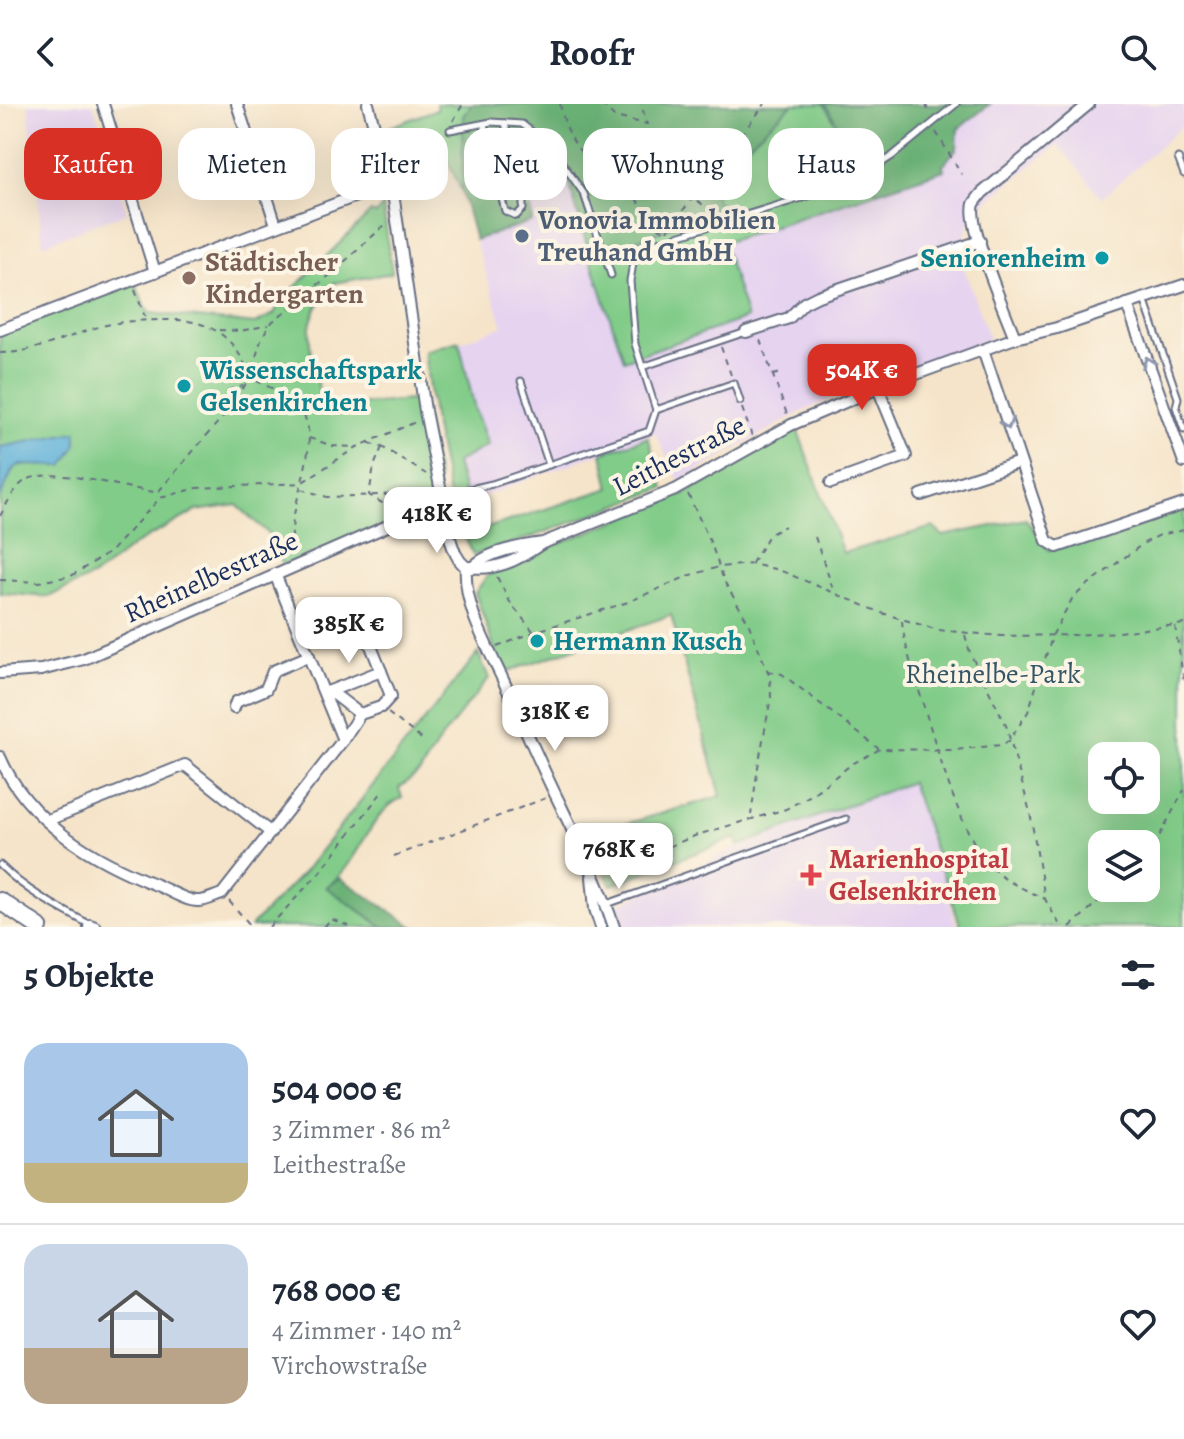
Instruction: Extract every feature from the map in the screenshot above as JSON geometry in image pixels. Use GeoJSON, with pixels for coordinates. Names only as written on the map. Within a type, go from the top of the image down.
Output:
{"type":"FeatureCollection","features":[{"type":"Feature","properties":{"kind":"main road"},"geometry":{"type":"LineString","coordinates":[[0,901],[39,927]]}},
{"type":"Feature","properties":{"kind":"street"},"geometry":{"type":"LineString","coordinates":[[103,104],[155,272]]}},
{"type":"Feature","properties":{"kind":"street"},"geometry":{"type":"LineString","coordinates":[[237,104],[276,225]]}},
{"type":"Feature","properties":{"kind":"street"},"geometry":{"type":"LineString","coordinates":[[368,104],[375,128]]}},
{"type":"Feature","properties":{"kind":"street"},"geometry":{"type":"LineString","coordinates":[[1015,338],[974,222],[974,205],[982,193],[1089,104]]}},
{"type":"Feature","properties":{"kind":"street"},"geometry":{"type":"LineString","coordinates":[[0,330],[344,200]]}},
{"type":"Feature","properties":{"kind":"street"},"geometry":{"type":"LineString","coordinates":[[394,200],[426,419],[442,497],[437,514],[443,519],[455,557],[469,568],[465,583],[469,600],[555,795],[591,867],[614,927]]}},
{"type":"Feature","properties":{"kind":"street"},"geometry":{"type":"LineString","coordinates":[[751,330],[789,318],[804,303],[818,296],[980,241]]}},
{"type":"Feature","properties":{"kind":"street","name":"Leithestraße"},"geometry":{"type":"LineString","coordinates":[[469,568],[483,571],[493,569],[529,553],[543,543],[684,486],[791,425],[878,388],[1015,338],[1057,328],[1184,285]]}},
{"type":"Feature","properties":{"kind":"street"},"geometry":{"type":"LineString","coordinates":[[1127,304],[1184,462]]}},
{"type":"Feature","properties":{"kind":"street"},"geometry":{"type":"LineString","coordinates":[[983,350],[1047,541],[1057,547],[1184,504]]}},
{"type":"Feature","properties":{"kind":"street"},"geometry":{"type":"LineString","coordinates":[[831,483],[906,456],[878,388]]}},
{"type":"Feature","properties":{"kind":"street"},"geometry":{"type":"LineString","coordinates":[[921,495],[1020,462]]}},
{"type":"Feature","properties":{"kind":"street","name":"Rheinelbestraße"},"geometry":{"type":"LineString","coordinates":[[0,673],[41,670],[84,659],[425,510],[437,514]]}},
{"type":"Feature","properties":{"kind":"street"},"geometry":{"type":"LineString","coordinates":[[275,574],[327,692],[343,740]]}},
{"type":"Feature","properties":{"kind":"street"},"geometry":{"type":"LineString","coordinates":[[0,757],[16,787],[48,820],[94,857],[121,872],[197,902],[222,894],[360,714],[381,707],[391,696],[369,641]]}},
{"type":"Feature","properties":{"kind":"street"},"geometry":{"type":"LineString","coordinates":[[234,708],[236,702],[266,689],[273,671],[309,656]]}},
{"type":"Feature","properties":{"kind":"street"},"geometry":{"type":"LineString","coordinates":[[327,692],[381,671]]}},
{"type":"Feature","properties":{"kind":"street"},"geometry":{"type":"LineString","coordinates":[[327,692],[360,714]]}},
{"type":"Feature","properties":{"kind":"street"},"geometry":{"type":"LineString","coordinates":[[48,820],[185,765],[270,832]]}},
{"type":"Feature","properties":{"kind":"street"},"geometry":{"type":"LineString","coordinates":[[591,867],[595,909],[601,927]]}},
{"type":"Feature","properties":{"kind":"lane"},"geometry":{"type":"LineString","coordinates":[[466,490],[649,431],[656,410],[635,344],[630,268],[639,252],[661,241],[851,183],[891,157],[956,104]]}},
{"type":"Feature","properties":{"kind":"lane"},"geometry":{"type":"LineString","coordinates":[[484,124],[505,211],[516,216],[523,209],[523,201],[505,123]]}},
{"type":"Feature","properties":{"kind":"lane"},"geometry":{"type":"LineString","coordinates":[[450,130],[484,124],[522,124],[542,140],[584,194],[611,275]]}},
{"type":"Feature","properties":{"kind":"lane"},"geometry":{"type":"LineString","coordinates":[[1178,158],[1184,174]]}},
{"type":"Feature","properties":{"kind":"lane"},"geometry":{"type":"LineString","coordinates":[[1144,298],[1178,398],[1176,407],[1184,430]]}},
{"type":"Feature","properties":{"kind":"lane"},"geometry":{"type":"LineString","coordinates":[[642,367],[751,330]]}},
{"type":"Feature","properties":{"kind":"lane"},"geometry":{"type":"LineString","coordinates":[[521,381],[549,465]]}},
{"type":"Feature","properties":{"kind":"lane"},"geometry":{"type":"LineString","coordinates":[[656,410],[734,383],[740,401]]}},
{"type":"Feature","properties":{"kind":"lane"},"geometry":{"type":"LineString","coordinates":[[595,909],[846,819]]}},
{"type":"Feature","properties":{"kind":"lane"},"geometry":{"type":"LineString","coordinates":[[0,865],[16,881],[49,903],[92,926]]}},
{"type":"Feature","properties":{"kind":"path"},"geometry":{"type":"LineString","coordinates":[[450,130],[463,104]]}},
{"type":"Feature","properties":{"kind":"path"},"geometry":{"type":"LineString","coordinates":[[560,104],[562,119],[584,156],[597,165],[630,176],[637,200],[652,223],[666,232]]}},
{"type":"Feature","properties":{"kind":"path"},"geometry":{"type":"LineString","coordinates":[[602,104],[614,117],[647,124],[641,104]]}},
{"type":"Feature","properties":{"kind":"path"},"geometry":{"type":"LineString","coordinates":[[747,128],[765,104]]}},
{"type":"Feature","properties":{"kind":"path"},"geometry":{"type":"LineString","coordinates":[[926,104],[931,124],[962,175]]}},
{"type":"Feature","properties":{"kind":"path"},"geometry":{"type":"LineString","coordinates":[[661,241],[693,200]]}},
{"type":"Feature","properties":{"kind":"path"},"geometry":{"type":"LineString","coordinates":[[698,200],[722,222]]}},
{"type":"Feature","properties":{"kind":"path"},"geometry":{"type":"LineString","coordinates":[[158,492],[232,406],[250,377],[262,337],[272,322],[320,284],[388,222],[397,219]]}},
{"type":"Feature","properties":{"kind":"path"},"geometry":{"type":"LineString","coordinates":[[131,281],[146,318]]}},
{"type":"Feature","properties":{"kind":"path"},"geometry":{"type":"LineString","coordinates":[[0,353],[27,352],[105,325],[146,318],[186,320],[217,330],[241,331],[272,322]]}},
{"type":"Feature","properties":{"kind":"path"},"geometry":{"type":"LineString","coordinates":[[217,330],[234,346],[250,377],[288,396],[306,420],[308,438],[290,532],[298,564]]}},
{"type":"Feature","properties":{"kind":"path"},"geometry":{"type":"LineString","coordinates":[[751,330],[764,352],[784,409]]}},
{"type":"Feature","properties":{"kind":"path"},"geometry":{"type":"LineString","coordinates":[[720,342],[734,383]]}},
{"type":"Feature","properties":{"kind":"path"},"geometry":{"type":"LineString","coordinates":[[764,352],[771,350]]}},
{"type":"Feature","properties":{"kind":"path"},"geometry":{"type":"LineString","coordinates":[[772,375],[781,373]]}},
{"type":"Feature","properties":{"kind":"path"},"geometry":{"type":"LineString","coordinates":[[228,390],[244,386]]}},
{"type":"Feature","properties":{"kind":"path"},"geometry":{"type":"LineString","coordinates":[[740,401],[748,424]]}},
{"type":"Feature","properties":{"kind":"path"},"geometry":{"type":"LineString","coordinates":[[0,580],[49,581],[82,571],[116,547],[160,498],[197,488],[301,483],[357,447],[426,419]]}},
{"type":"Feature","properties":{"kind":"path"},"geometry":{"type":"LineString","coordinates":[[308,438],[333,446],[357,447]]}},
{"type":"Feature","properties":{"kind":"path"},"geometry":{"type":"LineString","coordinates":[[368,443],[382,447],[429,476]]}},
{"type":"Feature","properties":{"kind":"path"},"geometry":{"type":"LineString","coordinates":[[369,495],[374,466],[382,447]]}},
{"type":"Feature","properties":{"kind":"path"},"geometry":{"type":"LineString","coordinates":[[0,516],[21,484],[34,477],[90,479],[158,492]]}},
{"type":"Feature","properties":{"kind":"path"},"geometry":{"type":"LineString","coordinates":[[684,486],[724,581],[747,620],[768,671],[771,697],[751,817]]}},
{"type":"Feature","properties":{"kind":"path"},"geometry":{"type":"LineString","coordinates":[[300,489],[327,497],[428,493]]}},
{"type":"Feature","properties":{"kind":"path"},"geometry":{"type":"LineString","coordinates":[[158,492],[160,498]]}},
{"type":"Feature","properties":{"kind":"path"},"geometry":{"type":"LineString","coordinates":[[369,495],[397,512]]}},
{"type":"Feature","properties":{"kind":"path"},"geometry":{"type":"LineString","coordinates":[[752,564],[769,535],[785,526]]}},
{"type":"Feature","properties":{"kind":"path"},"geometry":{"type":"LineString","coordinates":[[591,867],[613,868],[680,841],[798,804],[852,764],[880,749],[987,747],[1009,741],[1031,704],[1053,634],[1072,599],[1144,543],[1160,535],[1184,530]]}},
{"type":"Feature","properties":{"kind":"path"},"geometry":{"type":"LineString","coordinates":[[815,537],[833,591]]}},
{"type":"Feature","properties":{"kind":"path"},"geometry":{"type":"LineString","coordinates":[[491,653],[500,643],[628,602],[688,576],[719,567],[752,564],[779,570],[902,621],[965,633],[1001,636],[1119,632],[1184,624]]}},
{"type":"Feature","properties":{"kind":"path"},"geometry":{"type":"LineString","coordinates":[[501,584],[511,604],[534,632]]}},
{"type":"Feature","properties":{"kind":"path"},"geometry":{"type":"LineString","coordinates":[[902,621],[909,663],[937,750],[958,806],[982,855],[1000,876],[1045,899]]}},
{"type":"Feature","properties":{"kind":"path"},"geometry":{"type":"LineString","coordinates":[[1174,625],[1184,682]]}},
{"type":"Feature","properties":{"kind":"path"},"geometry":{"type":"LineString","coordinates":[[965,633],[970,653],[997,706],[1009,741],[1030,812],[1045,899],[1061,927]]}},
{"type":"Feature","properties":{"kind":"path"},"geometry":{"type":"LineString","coordinates":[[768,671],[782,674],[880,749]]}},
{"type":"Feature","properties":{"kind":"path"},"geometry":{"type":"LineString","coordinates":[[381,707],[423,740]]}},
{"type":"Feature","properties":{"kind":"path"},"geometry":{"type":"LineString","coordinates":[[1160,835],[1184,790]]}},
{"type":"Feature","properties":{"kind":"path"},"geometry":{"type":"LineString","coordinates":[[269,927],[320,872],[382,792]]}},
{"type":"Feature","properties":{"kind":"path"},"geometry":{"type":"LineString","coordinates":[[394,856],[555,795]]}},
{"type":"Feature","properties":{"kind":"path"},"geometry":{"type":"LineString","coordinates":[[222,894],[252,927]]}},
{"type":"Feature","properties":{"kind":"path"},"geometry":{"type":"LineString","coordinates":[[1070,927],[1098,902]]}},
{"type":"Feature","properties":{"kind":"path"},"geometry":{"type":"LineString","coordinates":[[324,927],[331,919],[351,927]]}},
{"type":"Feature","properties":{"kind":"shaded area"},"geometry":{"type":"Polygon","coordinates":[[[28,104],[93,104],[100,128],[31,128],[28,104]]]}},
{"type":"Feature","properties":{"kind":"shaded area"},"geometry":{"type":"Polygon","coordinates":[[[990,104],[1184,104],[1184,124],[1102,198],[1058,145],[985,202],[956,245],[989,339],[854,389],[797,414],[679,481],[655,433],[470,501],[464,492],[456,463],[488,445],[475,410],[460,342],[503,326],[475,240],[532,221],[530,200],[567,200],[567,171],[583,179],[583,200],[629,200],[722,243],[854,200],[884,200],[884,190],[943,171],[943,165],[957,148],[958,129],[990,104]]]}},
{"type":"Feature","properties":{"kind":"shaded area"},"geometry":{"type":"Polygon","coordinates":[[[38,200],[123,200],[127,213],[43,245],[38,200]]]}},
{"type":"Feature","properties":{"kind":"shaded area","name":"Marienhospital Gelsenkirchen"},"geometry":{"type":"Polygon","coordinates":[[[911,782],[931,834],[957,927],[593,927],[620,904],[738,846],[911,782]]]}},
{"type":"Feature","properties":{"kind":"green space"},"geometry":{"type":"Polygon","coordinates":[[[436,104],[472,104],[463,116],[462,192],[448,161],[448,128],[388,128],[437,109],[436,104]]]}},
{"type":"Feature","properties":{"kind":"green space"},"geometry":{"type":"Polygon","coordinates":[[[472,104],[793,104],[752,141],[752,128],[583,128],[583,200],[717,200],[721,208],[590,257],[567,176],[567,128],[464,128],[464,199],[463,116],[472,104]]]}},
{"type":"Feature","properties":{"kind":"green space"},"geometry":{"type":"Polygon","coordinates":[[[793,104],[824,104],[838,128],[768,128],[768,200],[853,200],[723,243],[747,318],[624,360],[590,257],[720,208],[716,200],[752,200],[752,141],[793,104]]]}},
{"type":"Feature","properties":{"kind":"green space"},"geometry":{"type":"Polygon","coordinates":[[[825,104],[990,104],[958,129],[957,148],[943,165],[944,170],[884,190],[884,128],[839,128],[825,104]]]}},
{"type":"Feature","properties":{"kind":"green space"},"geometry":{"type":"Polygon","coordinates":[[[464,200],[530,200],[532,221],[475,240],[464,200]]]}},
{"type":"Feature","properties":{"kind":"green space","name":"Wissenschaftspark Gelsenkirchen"},"geometry":{"type":"Polygon","coordinates":[[[383,206],[392,273],[334,283],[311,321],[312,356],[323,408],[421,399],[438,479],[435,507],[283,565],[269,534],[237,505],[196,511],[135,544],[96,575],[48,597],[0,593],[0,334],[135,282],[150,313],[255,324],[274,314],[280,302],[371,212],[376,214],[383,206]]]}},
{"type":"Feature","properties":{"kind":"green space"},"geometry":{"type":"Polygon","coordinates":[[[459,341],[475,410],[488,445],[456,463],[464,492],[481,530],[610,488],[602,453],[648,437],[664,488],[529,538],[473,555],[450,502],[424,351],[459,341]]]}},
{"type":"Feature","properties":{"kind":"green space","name":"Rheinelbe-Park"},"geometry":{"type":"Polygon","coordinates":[[[796,426],[843,553],[933,527],[943,536],[1026,519],[1049,550],[1184,507],[1184,927],[961,927],[911,782],[738,846],[735,838],[611,885],[588,835],[721,796],[671,615],[503,673],[475,593],[487,576],[540,551],[690,491],[796,426]]]}},
{"type":"Feature","properties":{"kind":"green space"},"geometry":{"type":"Polygon","coordinates":[[[478,653],[489,678],[440,740],[420,772],[399,788],[402,798],[381,815],[347,866],[326,887],[383,927],[250,927],[303,873],[478,653]]]}},
{"type":"Feature","properties":{"kind":"green space"},"geometry":{"type":"Polygon","coordinates":[[[340,878],[414,927],[383,927],[326,887],[340,878]]]}},
{"type":"Feature","properties":{"kind":"water"},"geometry":{"type":"Polygon","coordinates":[[[76,432],[76,446],[63,466],[19,465],[13,469],[0,498],[0,447],[76,432]]]}},
{"type":"Feature","properties":{"kind":"place","name":"Vonovia Immobilien Treuhand GmbH"},"geometry":{"type":"Point","coordinates":[522,236]}},
{"type":"Feature","properties":{"kind":"place","name":"Seniorenheim"},"geometry":{"type":"Point","coordinates":[1102,258]}},
{"type":"Feature","properties":{"kind":"place","name":"Städtischer Kindergarten"},"geometry":{"type":"Point","coordinates":[189,278]}},
{"type":"Feature","properties":{"kind":"place","name":"Wissenschaftspark Gelsenkirchen"},"geometry":{"type":"Point","coordinates":[184,386]}},
{"type":"Feature","properties":{"kind":"place","name":"Hermann Kusch"},"geometry":{"type":"Point","coordinates":[537,641]}},
{"type":"Feature","properties":{"kind":"place","name":"Marienhospital Gelsenkirchen"},"geometry":{"type":"Point","coordinates":[811,875]}}]}
